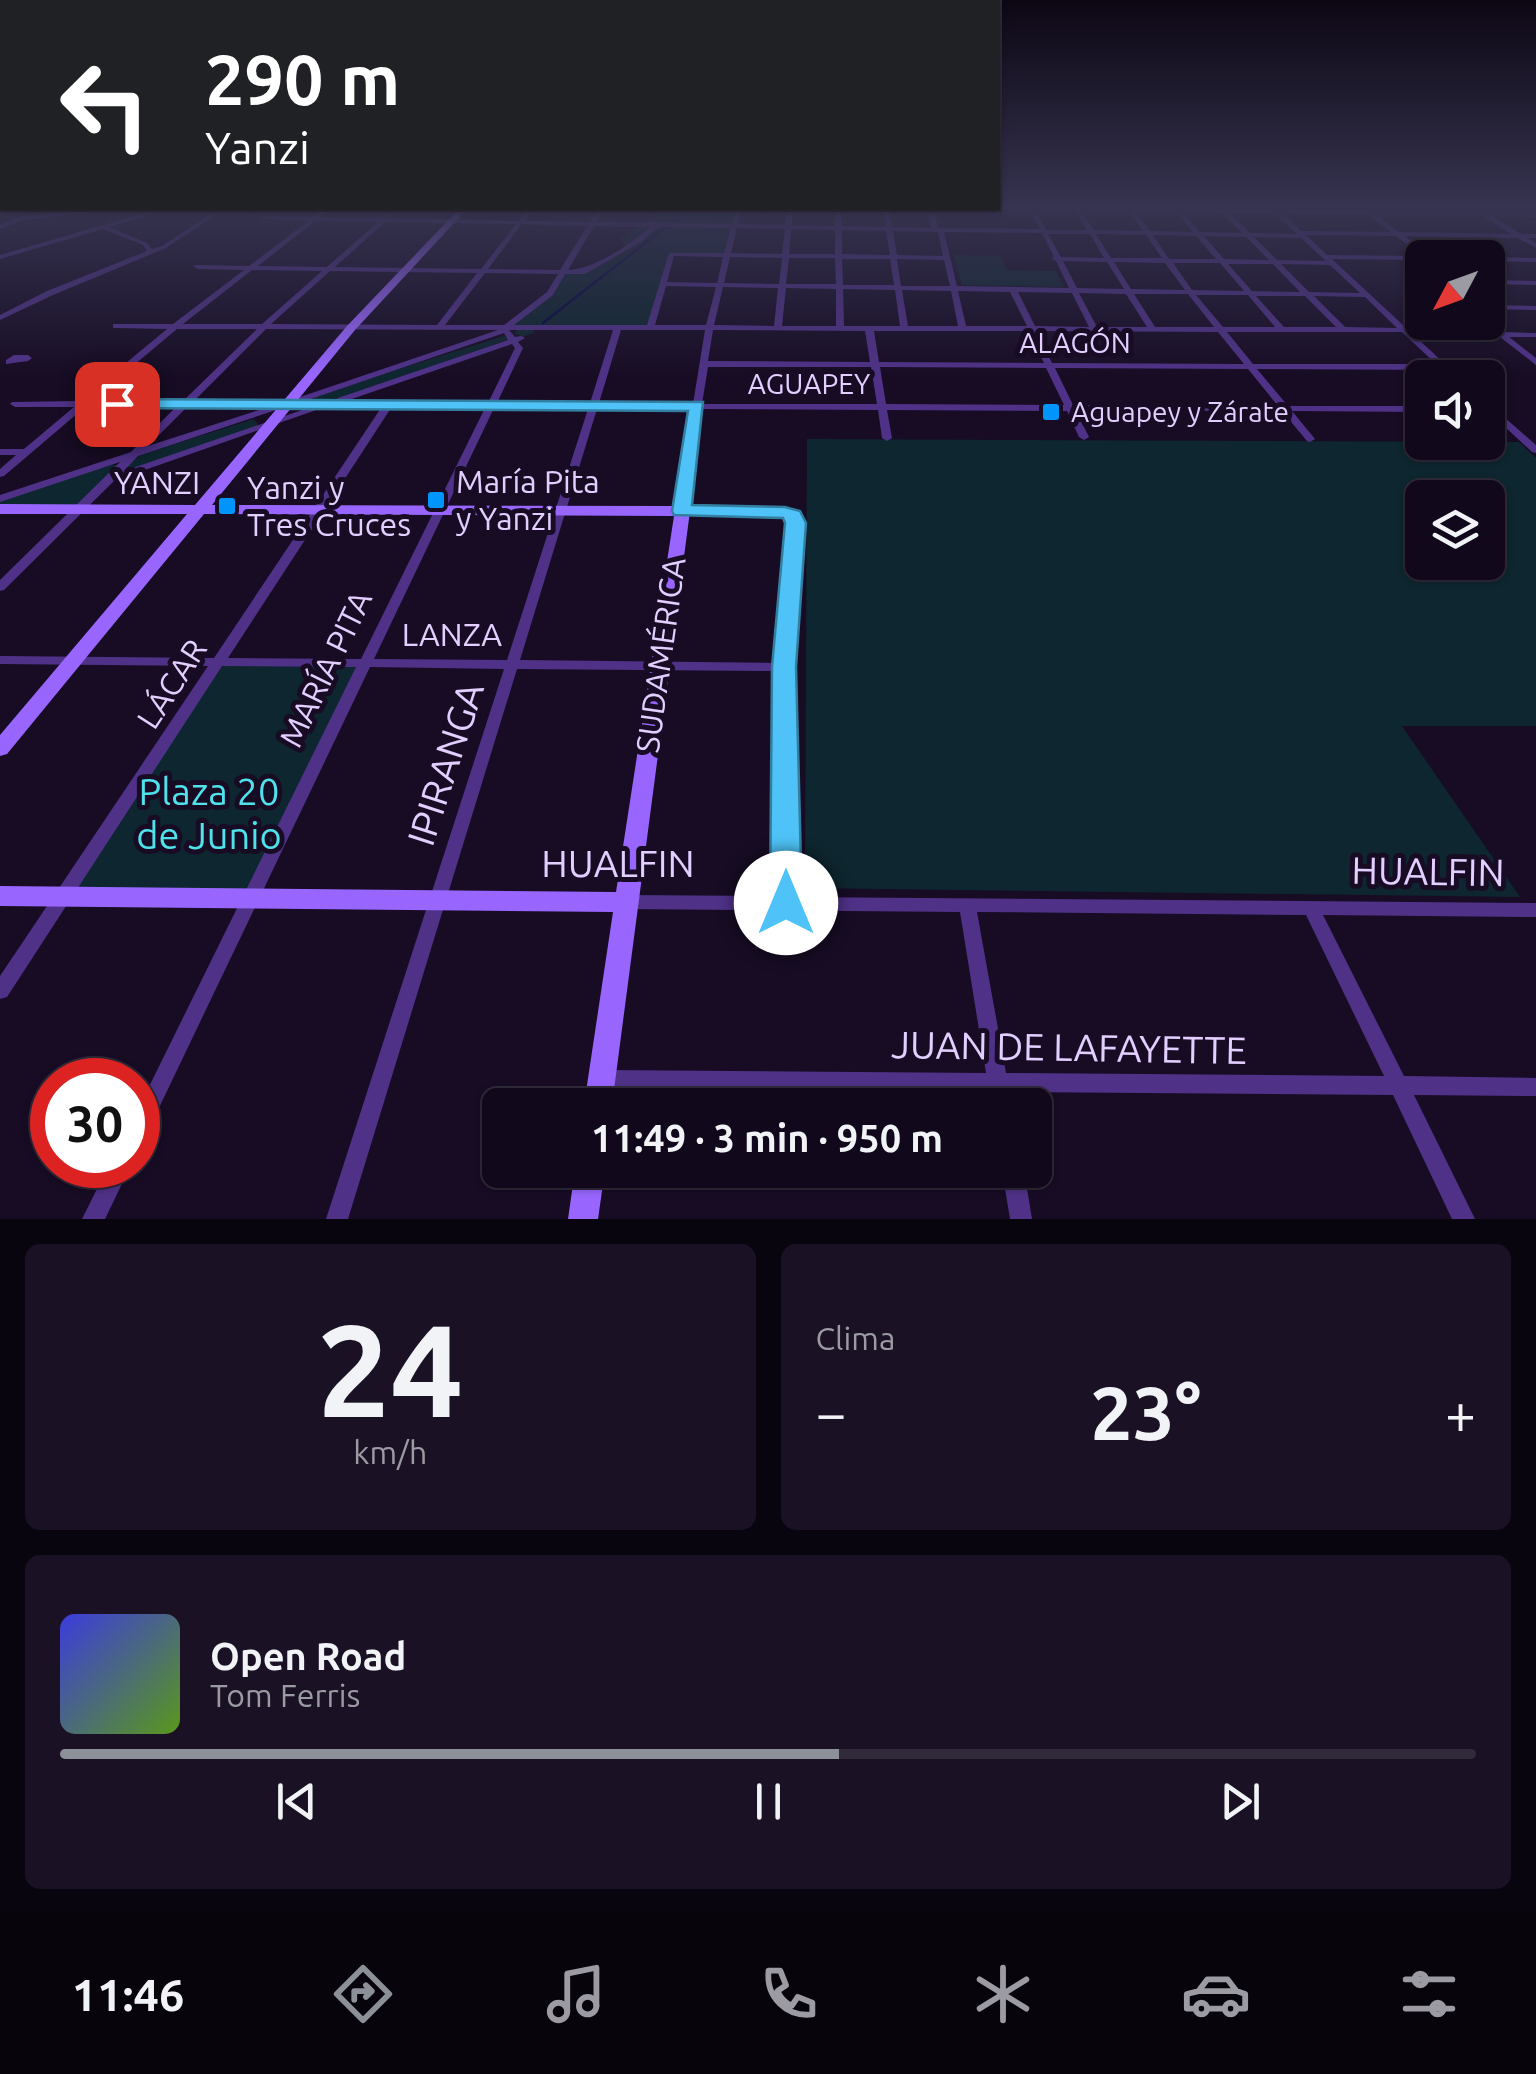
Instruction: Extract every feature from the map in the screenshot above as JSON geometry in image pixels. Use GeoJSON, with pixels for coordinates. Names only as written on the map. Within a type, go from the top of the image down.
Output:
{"type":"FeatureCollection","features":[{"type":"Feature","properties":{"kind":"street"},"geometry":{"type":"LineString","coordinates":[[0,318],[121,263]]}},
{"type":"Feature","properties":{"kind":"street"},"geometry":{"type":"LineString","coordinates":[[0,474],[256,263]]}},
{"type":"Feature","properties":{"kind":"street"},"geometry":{"type":"LineString","coordinates":[[0,587],[263,327],[335,263]]}},
{"type":"Feature","properties":{"kind":"street"},"geometry":{"type":"LineString","coordinates":[[0,748],[286,404],[411,263]]}},
{"type":"Feature","properties":{"kind":"street"},"geometry":{"type":"LineString","coordinates":[[438,328],[490,263]]}},
{"type":"Feature","properties":{"kind":"street"},"geometry":{"type":"LineString","coordinates":[[0,499],[496,334],[548,296],[567,263]]}},
{"type":"Feature","properties":{"kind":"street"},"geometry":{"type":"LineString","coordinates":[[198,266],[582,272],[597,263]]}},
{"type":"Feature","properties":{"kind":"street"},"geometry":{"type":"LineString","coordinates":[[650,328],[668,263]]}},
{"type":"Feature","properties":{"kind":"street","name":"SUDAMÉRICA"},"geometry":{"type":"LineString","coordinates":[[601,1088],[708,328],[725,263]]}},
{"type":"Feature","properties":{"kind":"street"},"geometry":{"type":"LineString","coordinates":[[778,328],[785,263]]}},
{"type":"Feature","properties":{"kind":"street"},"geometry":{"type":"LineString","coordinates":[[839,263],[840,328]]}},
{"type":"Feature","properties":{"kind":"street"},"geometry":{"type":"LineString","coordinates":[[894,263],[904,328]]}},
{"type":"Feature","properties":{"kind":"street"},"geometry":{"type":"LineString","coordinates":[[949,263],[962,328]]}},
{"type":"Feature","properties":{"kind":"street"},"geometry":{"type":"LineString","coordinates":[[1057,263],[1094,330]]}},
{"type":"Feature","properties":{"kind":"street"},"geometry":{"type":"LineString","coordinates":[[1112,263],[1153,330]]}},
{"type":"Feature","properties":{"kind":"street"},"geometry":{"type":"LineString","coordinates":[[1168,263],[1310,438]]}},
{"type":"Feature","properties":{"kind":"street"},"geometry":{"type":"LineString","coordinates":[[1223,263],[1284,330]]}},
{"type":"Feature","properties":{"kind":"street"},"geometry":{"type":"LineString","coordinates":[[1270,263],[1276,263],[1343,330]]}},
{"type":"Feature","properties":{"kind":"street"},"geometry":{"type":"LineString","coordinates":[[1331,263],[1405,329]]}},
{"type":"Feature","properties":{"kind":"street"},"geometry":{"type":"LineString","coordinates":[[1505,282],[1536,282]]}},
{"type":"Feature","properties":{"kind":"street"},"geometry":{"type":"LineString","coordinates":[[662,284],[1366,295]]}},
{"type":"Feature","properties":{"kind":"street"},"geometry":{"type":"LineString","coordinates":[[1012,288],[1084,437]]}},
{"type":"Feature","properties":{"kind":"street"},"geometry":{"type":"LineString","coordinates":[[1505,307],[1536,308]]}},
{"type":"Feature","properties":{"kind":"street"},"geometry":{"type":"LineString","coordinates":[[116,326],[1405,330]]}},
{"type":"Feature","properties":{"kind":"street"},"geometry":{"type":"LineString","coordinates":[[504,328],[516,340]]}},
{"type":"Feature","properties":{"kind":"street"},"geometry":{"type":"LineString","coordinates":[[111,478],[552,328]]}},
{"type":"Feature","properties":{"kind":"street","name":"IPIRANGA"},"geometry":{"type":"LineString","coordinates":[[337,1219],[618,328]]}},
{"type":"Feature","properties":{"kind":"street"},"geometry":{"type":"LineString","coordinates":[[869,328],[888,438]]}},
{"type":"Feature","properties":{"kind":"street"},"geometry":{"type":"LineString","coordinates":[[1505,334],[1536,336]]}},
{"type":"Feature","properties":{"kind":"street"},"geometry":{"type":"LineString","coordinates":[[1505,337],[1536,362]]}},
{"type":"Feature","properties":{"kind":"street","name":"MARÍA PITA"},"geometry":{"type":"LineString","coordinates":[[160,1085],[519,348],[516,340]]}},
{"type":"Feature","properties":{"kind":"street"},"geometry":{"type":"LineString","coordinates":[[1417,340],[1438,360]]}},
{"type":"Feature","properties":{"kind":"street","name":"ALAGÓN"},"geometry":{"type":"LineString","coordinates":[[704,364],[1405,367]]}},
{"type":"Feature","properties":{"kind":"street","name":"AGUAPEY"},"geometry":{"type":"LineString","coordinates":[[15,404],[1405,410]]}},
{"type":"Feature","properties":{"kind":"street","name":"LÁCAR"},"geometry":{"type":"LineString","coordinates":[[0,991],[388,405]]}},
{"type":"Feature","properties":{"kind":"street"},"geometry":{"type":"LineString","coordinates":[[1505,422],[1536,450]]}},
{"type":"Feature","properties":{"kind":"street"},"geometry":{"type":"LineString","coordinates":[[0,452],[26,452]]}},
{"type":"Feature","properties":{"kind":"street","name":"YANZI"},"geometry":{"type":"LineString","coordinates":[[0,512],[682,511],[793,515],[784,667]]}},
{"type":"Feature","properties":{"kind":"street","name":"LANZA"},"geometry":{"type":"LineString","coordinates":[[0,660],[784,667]]}},
{"type":"Feature","properties":{"kind":"street"},"geometry":{"type":"LineString","coordinates":[[784,667],[786,903]]}},
{"type":"Feature","properties":{"kind":"street","name":"HUALFIN"},"geometry":{"type":"LineString","coordinates":[[0,896],[1536,910]]}},
{"type":"Feature","properties":{"kind":"street"},"geometry":{"type":"LineString","coordinates":[[968,907],[998,1088]]}},
{"type":"Feature","properties":{"kind":"street"},"geometry":{"type":"LineString","coordinates":[[1311,908],[1464,1219]]}},
{"type":"Feature","properties":{"kind":"street","name":"JUAN DE LAFAYETTE"},"geometry":{"type":"LineString","coordinates":[[759,1088],[997,1082],[1536,1088]]}},
{"type":"Feature","properties":{"kind":"street"},"geometry":{"type":"LineString","coordinates":[[93,1219],[108,1188]]}},
{"type":"Feature","properties":{"kind":"street"},"geometry":{"type":"LineString","coordinates":[[583,1219],[587,1188]]}},
{"type":"Feature","properties":{"kind":"street"},"geometry":{"type":"LineString","coordinates":[[1015,1188],[1021,1219]]}},
{"type":"Feature","properties":{"kind":"green space"},"geometry":{"type":"Polygon","coordinates":[[[598,263],[668,263],[650,328],[531,329],[535,332],[523,337],[514,333],[519,329],[504,328],[548,296],[562,272],[582,272],[598,263]]]}},
{"type":"Feature","properties":{"kind":"green space"},"geometry":{"type":"Polygon","coordinates":[[[956,263],[1004,263],[1007,270],[1056,271],[1064,287],[962,285],[956,263]]]}},
{"type":"Feature","properties":{"kind":"green space"},"geometry":{"type":"Polygon","coordinates":[[[504,336],[509,339],[333,401],[312,400],[319,394],[504,336]]]}},
{"type":"Feature","properties":{"kind":"green space"},"geometry":{"type":"Polygon","coordinates":[[[254,419],[259,426],[134,468],[127,467],[140,455],[254,419]]]}},
{"type":"Feature","properties":{"kind":"green space"},"geometry":{"type":"Polygon","coordinates":[[[807,439],[1405,442],[1405,460],[1505,460],[1505,442],[1519,442],[1536,458],[1536,726],[1402,726],[1520,897],[805,888],[807,439]]]}},
{"type":"Feature","properties":{"kind":"green space"},"geometry":{"type":"Polygon","coordinates":[[[118,465],[80,505],[0,506],[0,501],[118,465]]]}},
{"type":"Feature","properties":{"kind":"green space","name":"Plaza 20 de Junio"},"geometry":{"type":"Polygon","coordinates":[[[219,661],[366,661],[252,898],[63,896],[219,661]]]}},
{"type":"Feature","properties":{"kind":"waterway"},"geometry":{"type":"LineString","coordinates":[[543,323],[620,263]]}},
{"type":"Feature","properties":{"kind":"place","name":"Aguapey y Zárate"},"geometry":{"type":"Point","coordinates":[1051,412]}},
{"type":"Feature","properties":{"kind":"place","name":"María Pita y Yanzi"},"geometry":{"type":"Point","coordinates":[436,500]}},
{"type":"Feature","properties":{"kind":"place","name":"Yanzi y Tres Cruces"},"geometry":{"type":"Point","coordinates":[227,506]}},
{"type":"Feature","properties":{"kind":"route"},"geometry":{"type":"LineString","coordinates":[[117,404],[697,406],[682,511],[785,512],[793,515],[796,523],[784,667],[786,903]]}}]}
